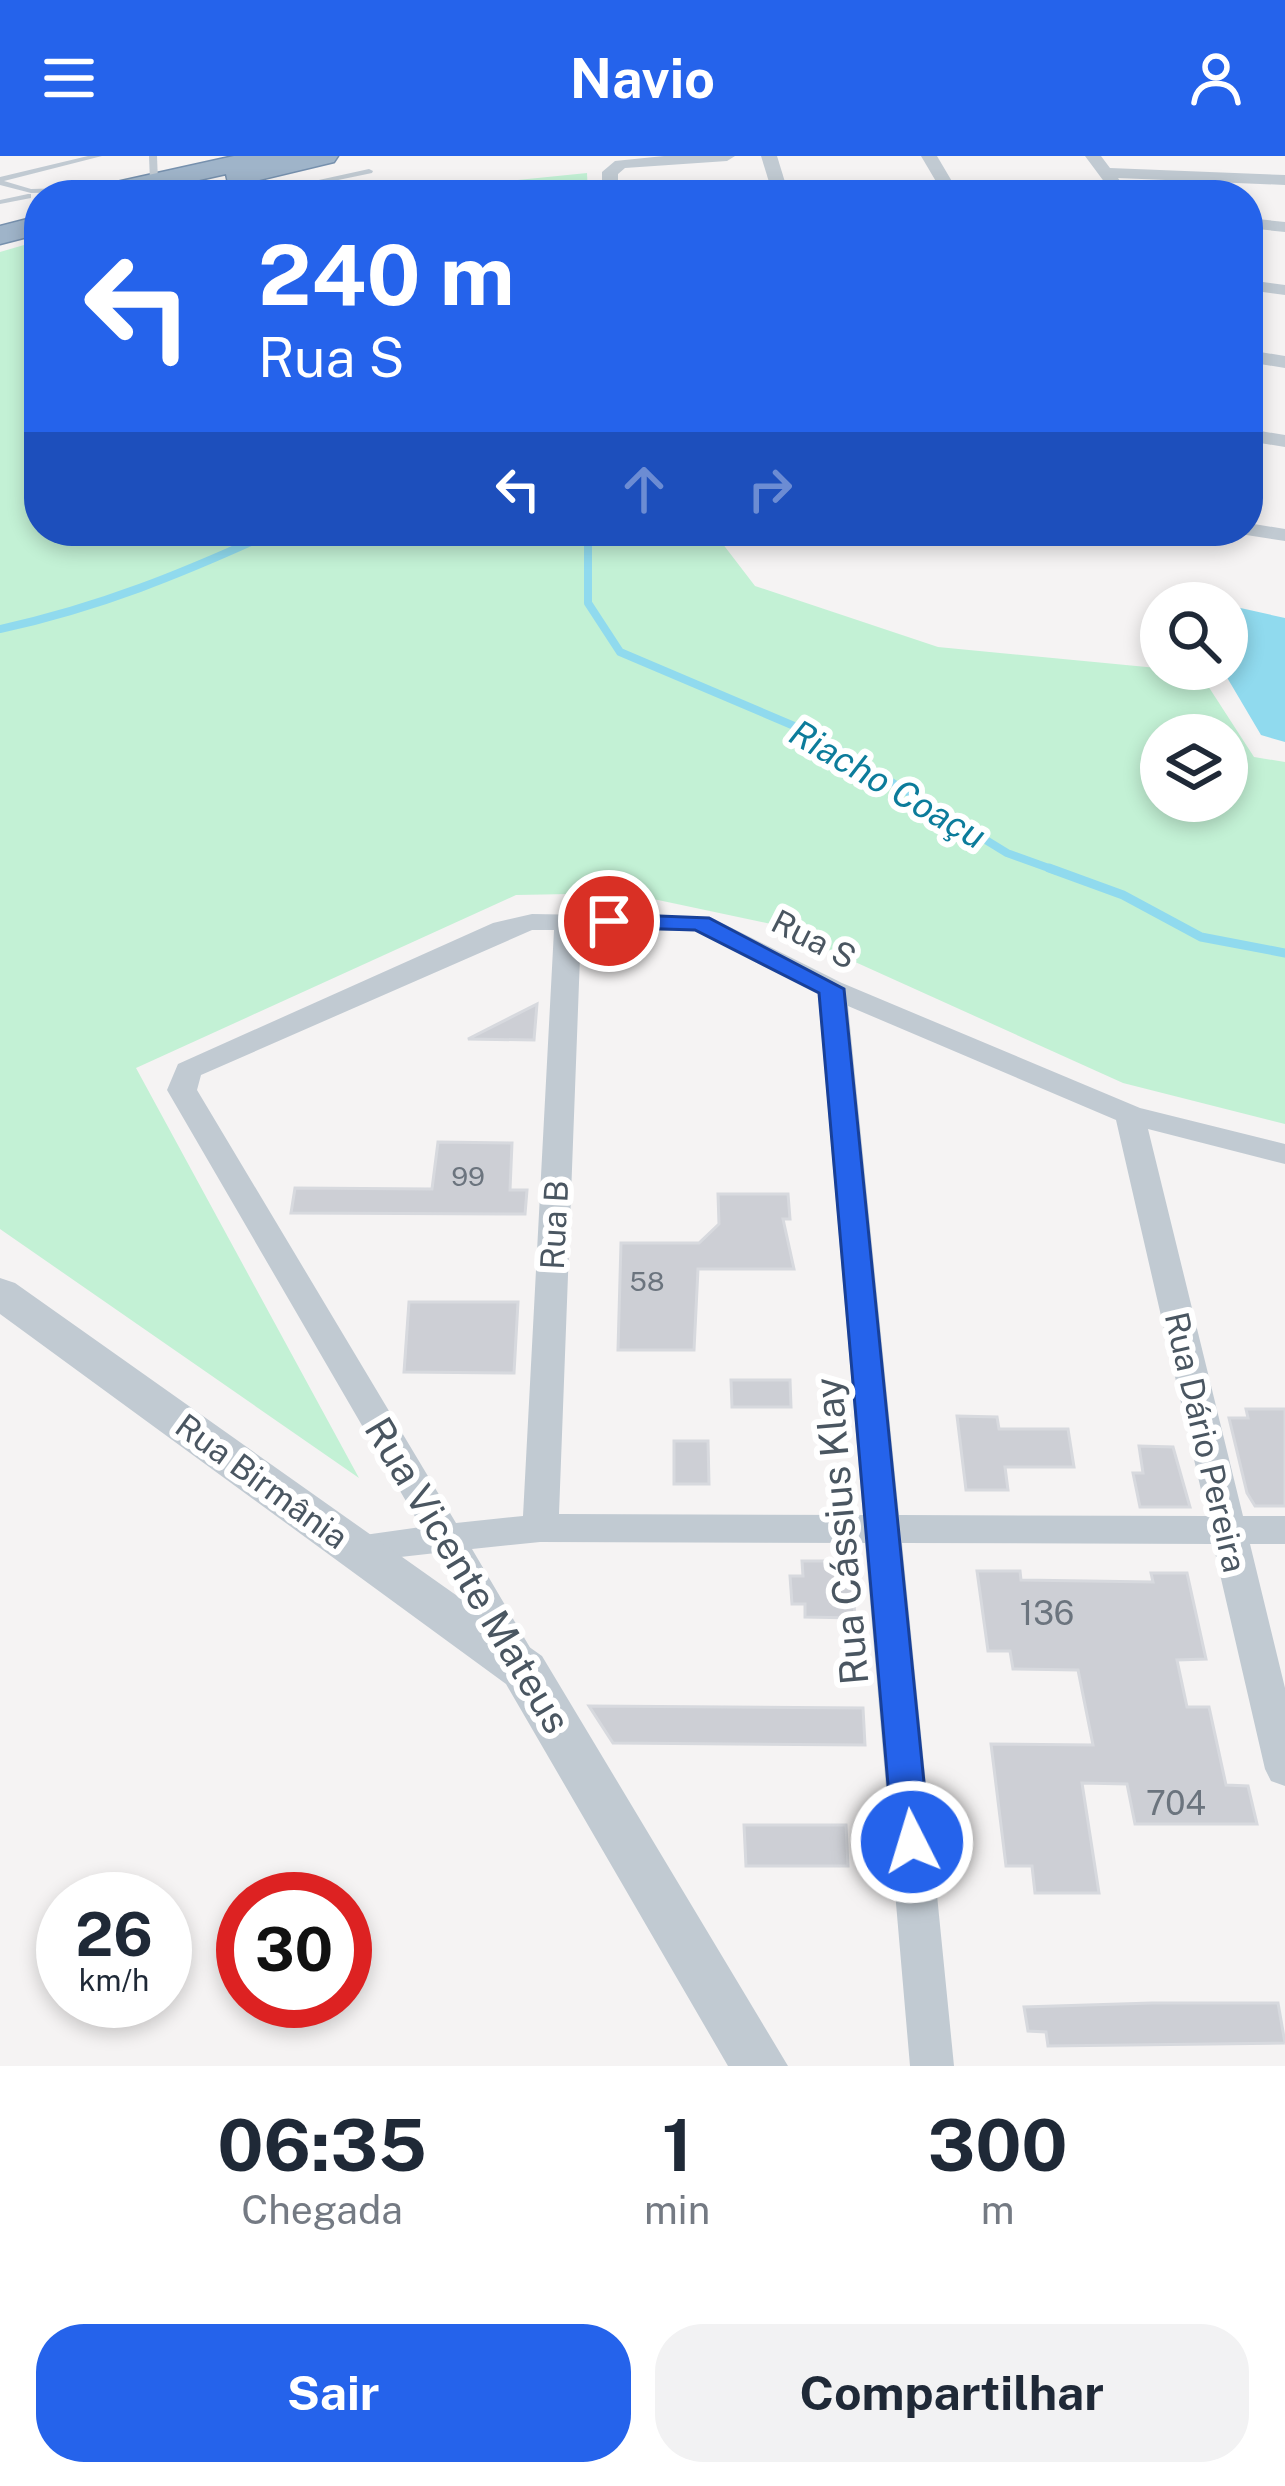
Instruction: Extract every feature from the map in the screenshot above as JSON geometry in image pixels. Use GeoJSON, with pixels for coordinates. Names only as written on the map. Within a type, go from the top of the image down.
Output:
{"type":"FeatureCollection","features":[{"type":"Feature","properties":{"kind":"highway"},"geometry":{"type":"LineString","coordinates":[[156,178],[260,174],[325,156]]}},
{"type":"Feature","properties":{"kind":"street"},"geometry":{"type":"LineString","coordinates":[[610,180],[610,172],[629,163],[727,156]]}},
{"type":"Feature","properties":{"kind":"street"},"geometry":{"type":"LineString","coordinates":[[1093,156],[1114,180]]}},
{"type":"Feature","properties":{"kind":"street"},"geometry":{"type":"LineString","coordinates":[[1110,172],[1285,180]]}},
{"type":"Feature","properties":{"kind":"street","name":"Rua B"},"geometry":{"type":"LineString","coordinates":[[540,1528],[568,921]]}},
{"type":"Feature","properties":{"kind":"street","name":"Rua S"},"geometry":{"type":"LineString","coordinates":[[181,1081],[198,1064],[488,935],[532,922],[700,923],[832,989],[1130,1115],[1285,1154]]}},
{"type":"Feature","properties":{"kind":"street","name":"Rua Cássius Klay"},"geometry":{"type":"LineString","coordinates":[[832,989],[932,2066]]}},
{"type":"Feature","properties":{"kind":"street","name":"Rua Vicente Mateus"},"geometry":{"type":"LineString","coordinates":[[181,1081],[446,1540],[759,2066]]}},
{"type":"Feature","properties":{"kind":"street","name":"Rua Dário Pereira"},"geometry":{"type":"LineString","coordinates":[[1130,1115],[1285,1769]]}},
{"type":"Feature","properties":{"kind":"street","name":"Rua Birmânia"},"geometry":{"type":"LineString","coordinates":[[0,1293],[524,1670]]}},
{"type":"Feature","properties":{"kind":"street"},"geometry":{"type":"LineString","coordinates":[[356,1548],[540,1528],[1285,1530]]}},
{"type":"Feature","properties":{"kind":"lane"},"geometry":{"type":"LineString","coordinates":[[0,180],[98,156]]}},
{"type":"Feature","properties":{"kind":"lane"},"geometry":{"type":"LineString","coordinates":[[260,174],[369,171]]}},
{"type":"Feature","properties":{"kind":"green space"},"geometry":{"type":"Polygon","coordinates":[[[587,173],[587,180],[518,180],[587,173]]]}},
{"type":"Feature","properties":{"kind":"green space"},"geometry":{"type":"Polygon","coordinates":[[[24,245],[24,546],[724,546],[755,586],[938,647],[1140,666],[1140,690],[1211,690],[1226,714],[1140,714],[1140,822],[1248,822],[1248,748],[1254,757],[1285,762],[1285,1124],[1123,1083],[771,924],[625,893],[516,895],[136,1068],[359,1478],[0,1229],[0,252],[24,245]]]}},
{"type":"Feature","properties":{"kind":"water"},"geometry":{"type":"Polygon","coordinates":[[[1248,610],[1285,618],[1285,742],[1261,735],[1234,690],[1248,690],[1248,610]]]}},
{"type":"Feature","properties":{"kind":"building"},"geometry":{"type":"Polygon","coordinates":[[[537,1004],[534,1040],[468,1039],[537,1004]]]}},
{"type":"Feature","properties":{"kind":"building"},"geometry":{"type":"Polygon","coordinates":[[[438,1142],[512,1143],[510,1190],[527,1190],[525,1214],[291,1213],[295,1188],[432,1189],[438,1142]]]}},
{"type":"Feature","properties":{"kind":"building"},"geometry":{"type":"Polygon","coordinates":[[[718,1194],[788,1194],[790,1219],[783,1219],[794,1269],[698,1269],[694,1350],[618,1350],[621,1243],[699,1243],[719,1224],[718,1194]]]}},
{"type":"Feature","properties":{"kind":"building"},"geometry":{"type":"Polygon","coordinates":[[[409,1302],[518,1302],[514,1373],[404,1372],[409,1302]]]}},
{"type":"Feature","properties":{"kind":"building"},"geometry":{"type":"Polygon","coordinates":[[[731,1380],[790,1380],[791,1407],[732,1407],[731,1380]]]}},
{"type":"Feature","properties":{"kind":"building"},"geometry":{"type":"Polygon","coordinates":[[[1246,1409],[1285,1409],[1285,1506],[1255,1506],[1247,1493],[1229,1418],[1248,1418],[1246,1409]]]}},
{"type":"Feature","properties":{"kind":"building"},"geometry":{"type":"Polygon","coordinates":[[[957,1416],[997,1417],[999,1429],[1068,1429],[1074,1467],[1005,1467],[1008,1490],[966,1490],[957,1416]]]}},
{"type":"Feature","properties":{"kind":"building"},"geometry":{"type":"Polygon","coordinates":[[[674,1441],[708,1441],[709,1484],[674,1484],[674,1441]]]}},
{"type":"Feature","properties":{"kind":"building"},"geometry":{"type":"Polygon","coordinates":[[[1139,1446],[1173,1447],[1190,1507],[1140,1507],[1133,1473],[1143,1473],[1139,1446]]]}},
{"type":"Feature","properties":{"kind":"building"},"geometry":{"type":"Polygon","coordinates":[[[802,1561],[851,1561],[855,1618],[805,1617],[805,1604],[792,1604],[790,1576],[803,1576],[802,1561]]]}},
{"type":"Feature","properties":{"kind":"building"},"geometry":{"type":"Polygon","coordinates":[[[977,1571],[1020,1571],[1021,1580],[1153,1582],[1151,1573],[1187,1573],[1206,1659],[1177,1660],[1187,1707],[1209,1707],[1226,1785],[1248,1786],[1257,1824],[1135,1824],[1127,1784],[1082,1783],[1099,1893],[1035,1893],[1032,1866],[1006,1866],[991,1744],[1093,1745],[1078,1670],[1013,1669],[1010,1651],[988,1651],[977,1571]]]}},
{"type":"Feature","properties":{"kind":"building"},"geometry":{"type":"Polygon","coordinates":[[[589,1706],[863,1708],[865,1745],[613,1743],[589,1706]]]}},
{"type":"Feature","properties":{"kind":"building"},"geometry":{"type":"Polygon","coordinates":[[[744,1825],[846,1825],[848,1866],[746,1866],[744,1825]]]}},
{"type":"Feature","properties":{"kind":"building"},"geometry":{"type":"Polygon","coordinates":[[[1278,2003],[1285,2043],[1048,2046],[1046,2032],[1028,2031],[1024,2007],[1278,2003]]]}},
{"type":"Feature","properties":{"kind":"waterway","name":"Riacho Coaçu"},"geometry":{"type":"LineString","coordinates":[[0,629],[140,588],[241,546]]}},
{"type":"Feature","properties":{"kind":"waterway","name":"Riacho Coaçu"},"geometry":{"type":"LineString","coordinates":[[588,546],[588,603],[620,652],[813,734],[1007,853],[1057,871]]}},
{"type":"Feature","properties":{"kind":"waterway","name":"Riacho Coaçu"},"geometry":{"type":"LineString","coordinates":[[1049,868],[1123,895],[1201,937],[1285,953]]}},
{"type":"Feature","properties":{"kind":"route"},"geometry":{"type":"LineString","coordinates":[[609,921],[700,923],[832,989],[912,1842]]}}]}
